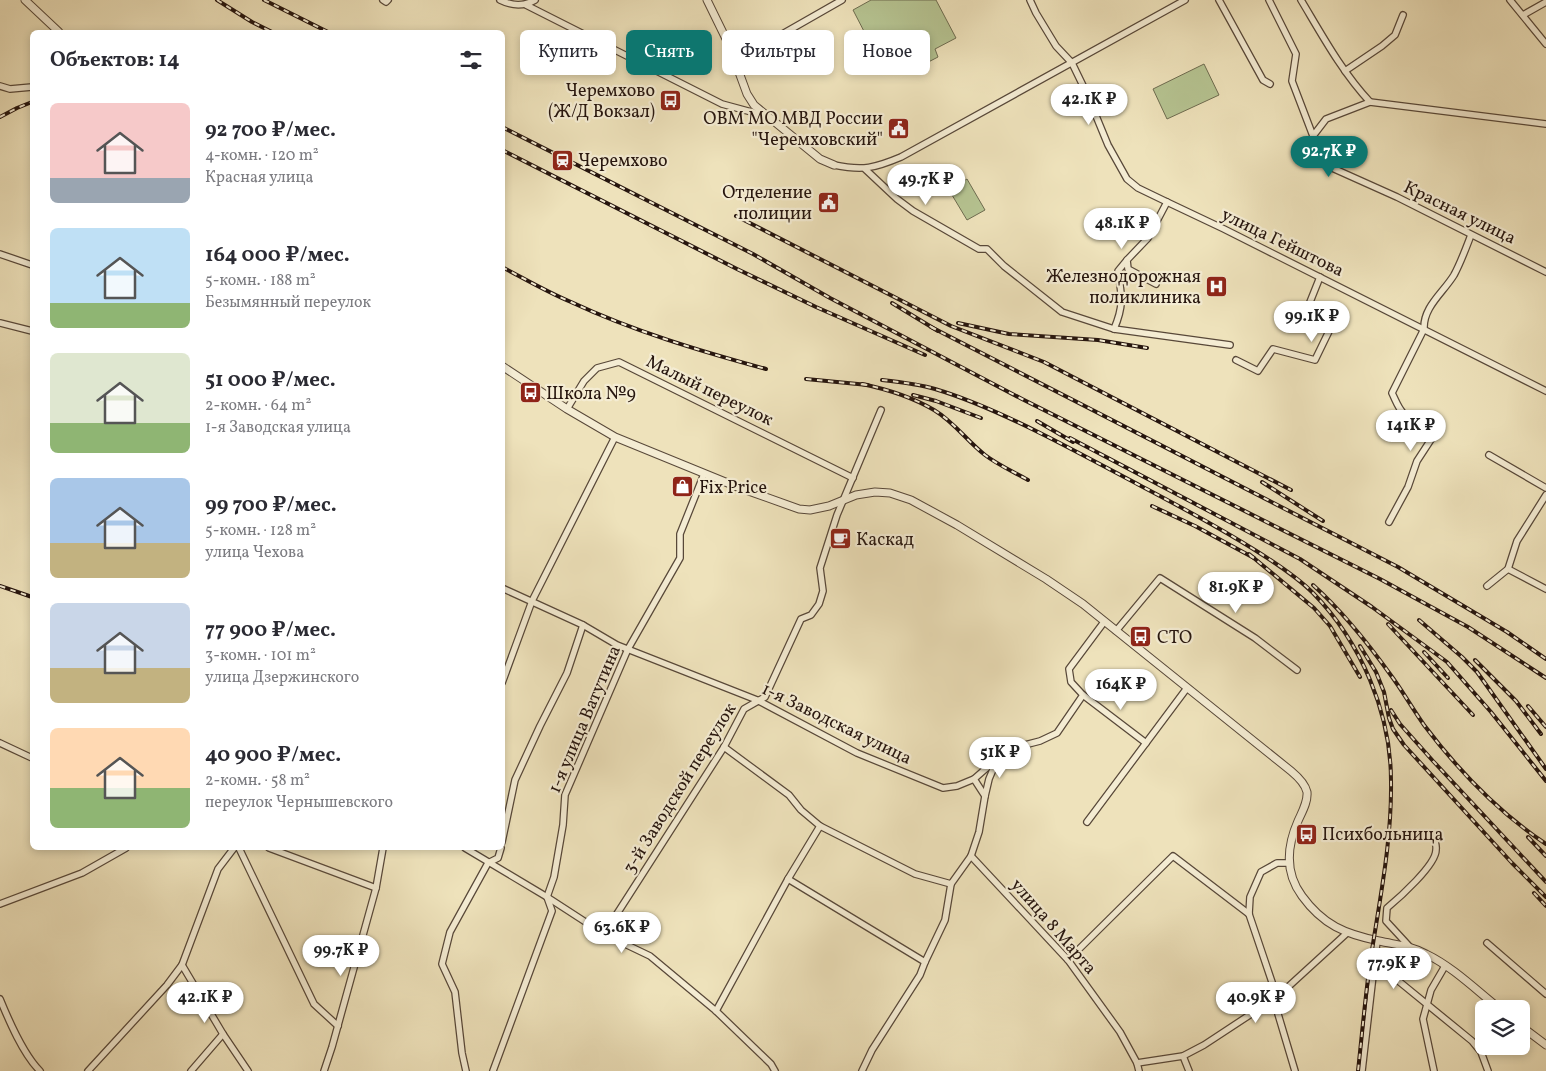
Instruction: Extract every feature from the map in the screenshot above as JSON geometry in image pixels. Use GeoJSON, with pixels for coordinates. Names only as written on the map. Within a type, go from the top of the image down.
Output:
{"type":"FeatureCollection","features":[{"type":"Feature","properties":{"kind":"street"},"geometry":{"type":"LineString","coordinates":[[25,0],[57,30]]}},
{"type":"Feature","properties":{"kind":"street"},"geometry":{"type":"LineString","coordinates":[[382,0],[386,2],[388,0]]}},
{"type":"Feature","properties":{"kind":"street"},"geometry":{"type":"LineString","coordinates":[[500,0],[508,4],[526,5],[722,104],[766,116]]}},
{"type":"Feature","properties":{"kind":"street"},"geometry":{"type":"LineString","coordinates":[[526,5],[535,0]]}},
{"type":"Feature","properties":{"kind":"street"},"geometry":{"type":"LineString","coordinates":[[707,0],[729,45],[747,94],[754,105],[820,159],[850,169],[865,169],[879,166],[901,157],[1185,0]]}},
{"type":"Feature","properties":{"kind":"street"},"geometry":{"type":"LineString","coordinates":[[790,30],[842,0]]}},
{"type":"Feature","properties":{"kind":"street"},"geometry":{"type":"LineString","coordinates":[[1030,0],[1056,46],[1072,63]]}},
{"type":"Feature","properties":{"kind":"street"},"geometry":{"type":"LineString","coordinates":[[1219,0],[1263,80],[1270,84]]}},
{"type":"Feature","properties":{"kind":"street"},"geometry":{"type":"LineString","coordinates":[[1269,0],[1296,54],[1292,80],[1313,136]]}},
{"type":"Feature","properties":{"kind":"street"},"geometry":{"type":"LineString","coordinates":[[1300,0],[1345,71],[1370,102]]}},
{"type":"Feature","properties":{"kind":"street"},"geometry":{"type":"LineString","coordinates":[[1510,0],[1546,44]]}},
{"type":"Feature","properties":{"kind":"street"},"geometry":{"type":"LineString","coordinates":[[1522,15],[1546,2]]}},
{"type":"Feature","properties":{"kind":"street"},"geometry":{"type":"LineString","coordinates":[[1345,71],[1395,35],[1403,16]]}},
{"type":"Feature","properties":{"kind":"street","name":"улица Гейштова"},"geometry":{"type":"LineString","coordinates":[[1072,63],[1108,145],[1127,179],[1138,188],[1546,391]]}},
{"type":"Feature","properties":{"kind":"street"},"geometry":{"type":"LineString","coordinates":[[0,86],[10,89],[30,87]]}},
{"type":"Feature","properties":{"kind":"street"},"geometry":{"type":"LineString","coordinates":[[1313,136],[1326,119],[1370,102],[1546,124]]}},
{"type":"Feature","properties":{"kind":"street","name":"Красная улица"},"geometry":{"type":"LineString","coordinates":[[1313,136],[1310,158],[1397,197],[1546,272]]}},
{"type":"Feature","properties":{"kind":"street"},"geometry":{"type":"LineString","coordinates":[[865,169],[912,211],[980,249],[987,249],[1004,266],[1062,312],[1114,329],[1230,345]]}},
{"type":"Feature","properties":{"kind":"street"},"geometry":{"type":"LineString","coordinates":[[1114,329],[1120,315],[1123,300],[1118,271],[1148,238],[1167,202]]}},
{"type":"Feature","properties":{"kind":"street"},"geometry":{"type":"LineString","coordinates":[[1388,522],[1408,487],[1417,461],[1432,438],[1429,431],[1404,414],[1397,406],[1392,393],[1424,330],[1423,319],[1453,275],[1471,234]]}},
{"type":"Feature","properties":{"kind":"street"},"geometry":{"type":"LineString","coordinates":[[0,254],[30,264]]}},
{"type":"Feature","properties":{"kind":"street"},"geometry":{"type":"LineString","coordinates":[[1127,260],[1128,269],[1156,284]]}},
{"type":"Feature","properties":{"kind":"street"},"geometry":{"type":"LineString","coordinates":[[1236,360],[1258,371],[1273,349],[1316,360],[1332,326],[1306,312],[1320,277]]}},
{"type":"Feature","properties":{"kind":"street"},"geometry":{"type":"LineString","coordinates":[[0,323],[30,330]]}},
{"type":"Feature","properties":{"kind":"street","name":"Малый переулок"},"geometry":{"type":"LineString","coordinates":[[567,409],[584,381],[597,368],[619,362],[852,478]]}},
{"type":"Feature","properties":{"kind":"street"},"geometry":{"type":"LineString","coordinates":[[505,368],[567,409],[615,437],[704,474],[799,509],[810,510],[829,506],[856,495],[875,492],[890,493],[912,500],[1046,578],[1083,604],[1301,781],[1307,790],[1306,802],[1293,834],[1288,863],[1293,880],[1301,895],[1319,916],[1333,926],[1348,933],[1377,941],[1408,946],[1428,955],[1446,966],[1489,1000]]}},
{"type":"Feature","properties":{"kind":"street","name":"3-й Заводской переулок"},"geometry":{"type":"LineString","coordinates":[[604,934],[724,747],[744,709],[765,696],[800,619],[811,615],[818,604],[823,591],[820,568],[836,516],[881,410]]}},
{"type":"Feature","properties":{"kind":"street"},"geometry":{"type":"LineString","coordinates":[[505,675],[532,601],[615,437]]}},
{"type":"Feature","properties":{"kind":"street"},"geometry":{"type":"LineString","coordinates":[[1489,455],[1546,488]]}},
{"type":"Feature","properties":{"kind":"street","name":"1-я улица Ватутина"},"geometry":{"type":"LineString","coordinates":[[493,1071],[552,911],[547,897],[554,877],[563,825],[565,795],[628,649],[680,558],[680,534],[704,474]]}},
{"type":"Feature","properties":{"kind":"street"},"geometry":{"type":"LineString","coordinates":[[1487,586],[1508,569],[1517,541],[1546,495]]}},
{"type":"Feature","properties":{"kind":"street"},"geometry":{"type":"LineString","coordinates":[[1508,569],[1546,589]]}},
{"type":"Feature","properties":{"kind":"street"},"geometry":{"type":"LineString","coordinates":[[1116,631],[1160,578],[1255,638],[1297,670]]}},
{"type":"Feature","properties":{"kind":"street","name":"1-я Заводская улица"},"geometry":{"type":"LineString","coordinates":[[505,589],[628,649],[757,700],[857,754],[943,788],[957,786],[974,779],[998,758],[1013,748],[1040,741],[1057,733],[1083,695]]}},
{"type":"Feature","properties":{"kind":"street"},"geometry":{"type":"LineString","coordinates":[[1104,622],[1069,669],[1071,682],[1083,695],[1146,742]]}},
{"type":"Feature","properties":{"kind":"street"},"geometry":{"type":"LineString","coordinates":[[505,829],[516,780],[540,726],[567,673],[583,626]]}},
{"type":"Feature","properties":{"kind":"street"},"geometry":{"type":"LineString","coordinates":[[1087,822],[1187,688]]}},
{"type":"Feature","properties":{"kind":"street"},"geometry":{"type":"LineString","coordinates":[[0,743],[30,757]]}},
{"type":"Feature","properties":{"kind":"street"},"geometry":{"type":"LineString","coordinates":[[724,747],[789,795],[801,810],[820,826],[915,874],[951,884]]}},
{"type":"Feature","properties":{"kind":"street"},"geometry":{"type":"LineString","coordinates":[[862,1071],[872,1050],[920,975],[945,920],[951,884],[971,856],[979,832],[989,779],[998,758]]}},
{"type":"Feature","properties":{"kind":"street"},"geometry":{"type":"LineString","coordinates":[[974,779],[985,796]]}},
{"type":"Feature","properties":{"kind":"street"},"geometry":{"type":"LineString","coordinates":[[716,1011],[788,879],[820,826]]}},
{"type":"Feature","properties":{"kind":"street"},"geometry":{"type":"LineString","coordinates":[[1408,946],[1386,921],[1387,908],[1413,884],[1432,862],[1437,852],[1433,834]]}},
{"type":"Feature","properties":{"kind":"street"},"geometry":{"type":"LineString","coordinates":[[0,904],[82,873],[122,850]]}},
{"type":"Feature","properties":{"kind":"street"},"geometry":{"type":"LineString","coordinates":[[88,1071],[167,985],[182,965],[218,869],[232,850]]}},
{"type":"Feature","properties":{"kind":"street"},"geometry":{"type":"LineString","coordinates":[[240,850],[314,1004],[338,1026]]}},
{"type":"Feature","properties":{"kind":"street"},"geometry":{"type":"LineString","coordinates":[[274,850],[376,888]]}},
{"type":"Feature","properties":{"kind":"street"},"geometry":{"type":"LineString","coordinates":[[324,1071],[376,888],[383,850]]}},
{"type":"Feature","properties":{"kind":"street"},"geometry":{"type":"LineString","coordinates":[[468,850],[547,897],[604,934],[650,956],[716,1011],[771,1064],[775,1071]]}},
{"type":"Feature","properties":{"kind":"street"},"geometry":{"type":"LineString","coordinates":[[466,1071],[455,992],[442,964],[450,932],[488,863],[498,858],[500,850]]}},
{"type":"Feature","properties":{"kind":"street","name":"улица 8 Марта"},"geometry":{"type":"LineString","coordinates":[[971,856],[1068,960],[1120,1032],[1137,1063],[1139,1071]]}},
{"type":"Feature","properties":{"kind":"street"},"geometry":{"type":"LineString","coordinates":[[1068,960],[1174,856],[1249,914]]}},
{"type":"Feature","properties":{"kind":"street"},"geometry":{"type":"LineString","coordinates":[[1288,863],[1277,863],[1261,872],[1250,897],[1249,914],[1277,998],[1278,1014],[1295,1071]]}},
{"type":"Feature","properties":{"kind":"street"},"geometry":{"type":"LineString","coordinates":[[788,879],[925,962]]}},
{"type":"Feature","properties":{"kind":"street"},"geometry":{"type":"LineString","coordinates":[[1137,1063],[1183,1056],[1204,1045],[1277,998],[1348,933]]}},
{"type":"Feature","properties":{"kind":"street"},"geometry":{"type":"LineString","coordinates":[[1362,1071],[1377,941]]}},
{"type":"Feature","properties":{"kind":"street"},"geometry":{"type":"LineString","coordinates":[[1488,943],[1546,994]]}},
{"type":"Feature","properties":{"kind":"street"},"geometry":{"type":"LineString","coordinates":[[1374,961],[1472,1041],[1481,1052],[1488,1071]]}},
{"type":"Feature","properties":{"kind":"street"},"geometry":{"type":"LineString","coordinates":[[182,965],[222,1034],[248,1071]]}},
{"type":"Feature","properties":{"kind":"street"},"geometry":{"type":"LineString","coordinates":[[1434,1071],[1423,1019],[1430,990],[1446,966]]}},
{"type":"Feature","properties":{"kind":"street"},"geometry":{"type":"LineString","coordinates":[[0,999],[9,1022],[40,1071]]}},
{"type":"Feature","properties":{"kind":"street"},"geometry":{"type":"LineString","coordinates":[[1530,1033],[1546,1045]]}},
{"type":"Feature","properties":{"kind":"street"},"geometry":{"type":"LineString","coordinates":[[191,1071],[222,1034]]}},
{"type":"Feature","properties":{"kind":"street"},"geometry":{"type":"LineString","coordinates":[[1183,1056],[1189,1071]]}},
{"type":"Feature","properties":{"kind":"green space"},"geometry":{"type":"Polygon","coordinates":[[[871,0],[936,0],[956,38],[935,49],[938,57],[930,61],[930,30],[863,30],[853,10],[871,0]]]}},
{"type":"Feature","properties":{"kind":"green space"},"geometry":{"type":"Polygon","coordinates":[[[1204,64],[1219,95],[1167,119],[1153,89],[1204,64]]]}},
{"type":"Feature","properties":{"kind":"green space"},"geometry":{"type":"Polygon","coordinates":[[[967,179],[985,210],[967,220],[949,190],[967,179]]]}},
{"type":"Feature","properties":{"kind":"railway"},"geometry":{"type":"LineString","coordinates":[[217,0],[268,30]]}},
{"type":"Feature","properties":{"kind":"railway"},"geometry":{"type":"LineString","coordinates":[[264,0],[324,30]]}},
{"type":"Feature","properties":{"kind":"railway"},"geometry":{"type":"LineString","coordinates":[[0,117],[30,103]]}},
{"type":"Feature","properties":{"kind":"railway"},"geometry":{"type":"LineString","coordinates":[[505,129],[753,254],[830,298],[1022,399],[1380,579],[1468,627],[1546,678]]}},
{"type":"Feature","properties":{"kind":"railway"},"geometry":{"type":"LineString","coordinates":[[505,152],[737,269],[816,307],[925,355]]}},
{"type":"Feature","properties":{"kind":"railway"},"geometry":{"type":"LineString","coordinates":[[736,216],[951,326],[1044,362],[1291,490]]}},
{"type":"Feature","properties":{"kind":"railway"},"geometry":{"type":"LineString","coordinates":[[505,269],[553,294],[618,322],[692,348],[766,369]]}},
{"type":"Feature","properties":{"kind":"railway"},"geometry":{"type":"LineString","coordinates":[[892,303],[938,331]]}},
{"type":"Feature","properties":{"kind":"railway"},"geometry":{"type":"LineString","coordinates":[[958,323],[1009,334],[1098,340],[1147,348]]}},
{"type":"Feature","properties":{"kind":"railway"},"geometry":{"type":"LineString","coordinates":[[931,327],[1398,567],[1507,632],[1546,659]]}},
{"type":"Feature","properties":{"kind":"railway"},"geometry":{"type":"LineString","coordinates":[[806,379],[868,385]]}},
{"type":"Feature","properties":{"kind":"railway"},"geometry":{"type":"LineString","coordinates":[[882,380],[929,387],[989,409],[1053,439],[1186,510],[1244,543],[1294,576],[1313,593],[1345,633],[1359,656],[1379,705],[1390,755],[1391,781],[1387,850],[1368,976],[1358,1071]]}},
{"type":"Feature","properties":{"kind":"railway"},"geometry":{"type":"LineString","coordinates":[[862,384],[899,394],[934,410],[948,420],[985,455],[1028,480]]}},
{"type":"Feature","properties":{"kind":"railway"},"geometry":{"type":"LineString","coordinates":[[913,395],[936,401],[981,418]]}},
{"type":"Feature","properties":{"kind":"railway"},"geometry":{"type":"LineString","coordinates":[[1037,421],[1073,442]]}},
{"type":"Feature","properties":{"kind":"railway"},"geometry":{"type":"LineString","coordinates":[[1070,438],[1300,559],[1372,607],[1447,662],[1491,712],[1546,781]]}},
{"type":"Feature","properties":{"kind":"railway"},"geometry":{"type":"LineString","coordinates":[[1262,482],[1323,521]]}},
{"type":"Feature","properties":{"kind":"railway"},"geometry":{"type":"LineString","coordinates":[[1152,506],[1195,526],[1254,558]]}},
{"type":"Feature","properties":{"kind":"railway"},"geometry":{"type":"LineString","coordinates":[[1249,554],[1314,608],[1330,626],[1360,677]]}},
{"type":"Feature","properties":{"kind":"railway"},"geometry":{"type":"LineString","coordinates":[[1313,585],[1334,605],[1363,639],[1394,680],[1424,725],[1465,774],[1511,818],[1546,844]]}},
{"type":"Feature","properties":{"kind":"railway"},"geometry":{"type":"LineString","coordinates":[[0,586],[30,596]]}},
{"type":"Feature","properties":{"kind":"railway"},"geometry":{"type":"LineString","coordinates":[[1419,620],[1477,672],[1546,769]]}},
{"type":"Feature","properties":{"kind":"railway"},"geometry":{"type":"LineString","coordinates":[[1388,624],[1473,715]]}},
{"type":"Feature","properties":{"kind":"railway"},"geometry":{"type":"LineString","coordinates":[[1360,646],[1376,672],[1384,692],[1393,729],[1404,745],[1512,863],[1546,897]]}},
{"type":"Feature","properties":{"kind":"railway"},"geometry":{"type":"LineString","coordinates":[[1424,652],[1448,678]]}},
{"type":"Feature","properties":{"kind":"railway"},"geometry":{"type":"LineString","coordinates":[[1475,660],[1516,701],[1541,734]]}},
{"type":"Feature","properties":{"kind":"railway"},"geometry":{"type":"LineString","coordinates":[[1528,706],[1546,727]]}},
{"type":"Feature","properties":{"kind":"railway"},"geometry":{"type":"LineString","coordinates":[[1391,710],[1400,724],[1433,761],[1546,882]]}},
{"type":"Feature","properties":{"kind":"railway"},"geometry":{"type":"LineString","coordinates":[[1528,837],[1546,856]]}},
{"type":"Feature","properties":{"kind":"railway"},"geometry":{"type":"LineString","coordinates":[[1534,893],[1546,906]]}},
{"type":"Feature","properties":{"kind":"place","name":"Черемхово (Ж/Д Вокзал)"},"geometry":{"type":"Point","coordinates":[671,100]}},
{"type":"Feature","properties":{"kind":"place","name":"ОВМ МО МВД России \"Черемховский\""},"geometry":{"type":"Point","coordinates":[899,128]}},
{"type":"Feature","properties":{"kind":"place","name":"Черемхово"},"geometry":{"type":"Point","coordinates":[562,160]}},
{"type":"Feature","properties":{"kind":"place","name":"Отделение полиции"},"geometry":{"type":"Point","coordinates":[828,202]}},
{"type":"Feature","properties":{"kind":"place","name":"Железнодорожная поликлиника"},"geometry":{"type":"Point","coordinates":[1217,286]}},
{"type":"Feature","properties":{"kind":"place","name":"Школа №9"},"geometry":{"type":"Point","coordinates":[530,393]}},
{"type":"Feature","properties":{"kind":"place","name":"Fix Price"},"geometry":{"type":"Point","coordinates":[683,487]}},
{"type":"Feature","properties":{"kind":"place","name":"Каскад"},"geometry":{"type":"Point","coordinates":[840,539]}},
{"type":"Feature","properties":{"kind":"place","name":"СТО"},"geometry":{"type":"Point","coordinates":[1141,637]}},
{"type":"Feature","properties":{"kind":"place","name":"Психбольница"},"geometry":{"type":"Point","coordinates":[1306,834]}}]}
